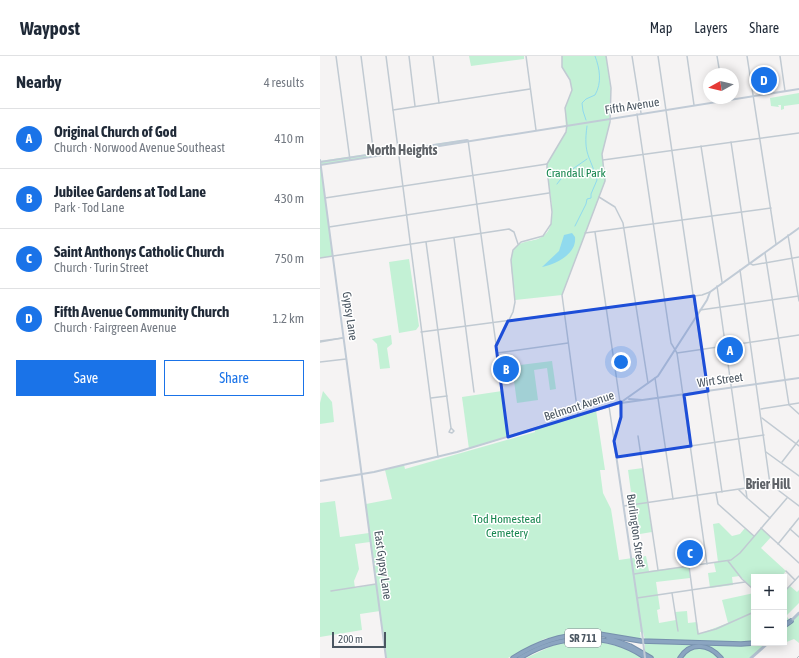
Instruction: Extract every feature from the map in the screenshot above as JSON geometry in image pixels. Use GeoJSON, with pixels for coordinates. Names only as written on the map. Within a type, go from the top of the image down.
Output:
{"type":"FeatureCollection","features":[{"type":"Feature","properties":{"kind":"highway"},"geometry":{"type":"LineString","coordinates":[[787,624],[791,621]]}},
{"type":"Feature","properties":{"kind":"highway"},"geometry":{"type":"LineString","coordinates":[[590,635],[603,635],[641,641],[751,643]]}},
{"type":"Feature","properties":{"kind":"highway","name":"SR 711"},"geometry":{"type":"LineString","coordinates":[[512,658],[546,641],[567,636],[590,635],[625,643],[651,658]]}},
{"type":"Feature","properties":{"kind":"highway","name":"SR 711"},"geometry":{"type":"LineString","coordinates":[[521,658],[553,642],[585,638],[614,643],[632,650],[645,658]]}},
{"type":"Feature","properties":{"kind":"highway"},"geometry":{"type":"LineString","coordinates":[[680,658],[688,650],[698,646],[712,649],[721,658]]}},
{"type":"Feature","properties":{"kind":"main road"},"geometry":{"type":"LineString","coordinates":[[791,621],[799,613]]}},
{"type":"Feature","properties":{"kind":"main road"},"geometry":{"type":"LineString","coordinates":[[751,658],[765,646]]}},
{"type":"Feature","properties":{"kind":"street"},"geometry":{"type":"LineString","coordinates":[[336,56],[350,158]]}},
{"type":"Feature","properties":{"kind":"street"},"geometry":{"type":"LineString","coordinates":[[361,56],[374,155]]}},
{"type":"Feature","properties":{"kind":"street"},"geometry":{"type":"LineString","coordinates":[[386,56],[438,457]]}},
{"type":"Feature","properties":{"kind":"street"},"geometry":{"type":"LineString","coordinates":[[409,56],[415,107]]}},
{"type":"Feature","properties":{"kind":"street"},"geometry":{"type":"LineString","coordinates":[[433,56],[439,103]]}},
{"type":"Feature","properties":{"kind":"street"},"geometry":{"type":"LineString","coordinates":[[526,56],[536,130]]}},
{"type":"Feature","properties":{"kind":"street"},"geometry":{"type":"LineString","coordinates":[[518,244],[538,238],[549,229],[552,216],[546,171],[548,164],[566,132],[567,125],[565,108],[572,88],[570,80],[562,67],[562,56]]}},
{"type":"Feature","properties":{"kind":"street"},"geometry":{"type":"LineString","coordinates":[[578,417],[564,314],[563,290],[606,180],[602,150],[610,118],[611,88],[606,56]]}},
{"type":"Feature","properties":{"kind":"street"},"geometry":{"type":"LineString","coordinates":[[632,56],[641,113]]}},
{"type":"Feature","properties":{"kind":"street"},"geometry":{"type":"LineString","coordinates":[[658,56],[722,492]]}},
{"type":"Feature","properties":{"kind":"street"},"geometry":{"type":"LineString","coordinates":[[687,56],[694,105]]}},
{"type":"Feature","properties":{"kind":"street"},"geometry":{"type":"LineString","coordinates":[[717,56],[719,68]]}},
{"type":"Feature","properties":{"kind":"street"},"geometry":{"type":"LineString","coordinates":[[748,56],[776,244]]}},
{"type":"Feature","properties":{"kind":"street"},"geometry":{"type":"LineString","coordinates":[[780,56],[785,91]]}},
{"type":"Feature","properties":{"kind":"street"},"geometry":{"type":"LineString","coordinates":[[393,110],[530,89]]}},
{"type":"Feature","properties":{"kind":"street","name":"Fifth Avenue"},"geometry":{"type":"LineString","coordinates":[[739,97],[799,89]]}},
{"type":"Feature","properties":{"kind":"street","name":"Fifth Avenue"},"geometry":{"type":"LineString","coordinates":[[320,163],[703,103]]}},
{"type":"Feature","properties":{"kind":"street"},"geometry":{"type":"LineString","coordinates":[[637,114],[671,343],[674,350],[678,353],[707,564]]}},
{"type":"Feature","properties":{"kind":"street"},"geometry":{"type":"LineString","coordinates":[[603,160],[799,133]]}},
{"type":"Feature","properties":{"kind":"street"},"geometry":{"type":"LineString","coordinates":[[468,140],[508,438]]}},
{"type":"Feature","properties":{"kind":"street"},"geometry":{"type":"LineString","coordinates":[[731,142],[749,263],[753,265],[799,257]]}},
{"type":"Feature","properties":{"kind":"street"},"geometry":{"type":"LineString","coordinates":[[702,146],[722,282]]}},
{"type":"Feature","properties":{"kind":"street","name":"Gypsy Lane"},"geometry":{"type":"LineString","coordinates":[[320,163],[362,475]]}},
{"type":"Feature","properties":{"kind":"street"},"geometry":{"type":"LineString","coordinates":[[325,198],[548,164]]}},
{"type":"Feature","properties":{"kind":"street"},"geometry":{"type":"LineString","coordinates":[[329,227],[549,193]]}},
{"type":"Feature","properties":{"kind":"street"},"geometry":{"type":"LineString","coordinates":[[599,197],[609,202],[617,210],[624,228],[648,383]]}},
{"type":"Feature","properties":{"kind":"street"},"geometry":{"type":"LineString","coordinates":[[585,233],[771,208]]}},
{"type":"Feature","properties":{"kind":"street","name":"Belmont Avenue"},"geometry":{"type":"LineString","coordinates":[[320,481],[362,475],[438,457],[508,438],[620,403],[655,378],[697,316],[710,292],[799,228]]}},
{"type":"Feature","properties":{"kind":"street"},"geometry":{"type":"LineString","coordinates":[[320,258],[512,229],[518,244],[512,256],[516,298],[514,308],[496,346]]}},
{"type":"Feature","properties":{"kind":"street"},"geometry":{"type":"LineString","coordinates":[[595,232],[620,403],[621,417],[614,441]]}},
{"type":"Feature","properties":{"kind":"street"},"geometry":{"type":"LineString","coordinates":[[788,235],[799,301]]}},
{"type":"Feature","properties":{"kind":"street"},"geometry":{"type":"LineString","coordinates":[[454,238],[474,392]]}},
{"type":"Feature","properties":{"kind":"street"},"geometry":{"type":"LineString","coordinates":[[426,242],[451,428]]}},
{"type":"Feature","properties":{"kind":"street"},"geometry":{"type":"LineString","coordinates":[[765,252],[768,262],[789,405],[799,414]]}},
{"type":"Feature","properties":{"kind":"street"},"geometry":{"type":"LineString","coordinates":[[740,270],[761,409],[770,484],[799,506]]}},
{"type":"Feature","properties":{"kind":"street"},"geometry":{"type":"LineString","coordinates":[[717,286],[733,388],[747,498]]}},
{"type":"Feature","properties":{"kind":"street"},"geometry":{"type":"LineString","coordinates":[[421,332],[564,314],[694,296],[710,292]]}},
{"type":"Feature","properties":{"kind":"street"},"geometry":{"type":"LineString","coordinates":[[700,310],[799,296]]}},
{"type":"Feature","properties":{"kind":"street"},"geometry":{"type":"LineString","coordinates":[[678,353],[799,335]]}},
{"type":"Feature","properties":{"kind":"street"},"geometry":{"type":"LineString","coordinates":[[320,341],[343,338]]}},
{"type":"Feature","properties":{"kind":"street"},"geometry":{"type":"LineString","coordinates":[[320,341],[343,338]]}},
{"type":"Feature","properties":{"kind":"street"},"geometry":{"type":"LineString","coordinates":[[497,353],[568,343]]}},
{"type":"Feature","properties":{"kind":"street"},"geometry":{"type":"LineString","coordinates":[[320,362],[346,359]]}},
{"type":"Feature","properties":{"kind":"street"},"geometry":{"type":"LineString","coordinates":[[655,378],[673,500]]}},
{"type":"Feature","properties":{"kind":"street","name":"Wirt Street"},"geometry":{"type":"LineString","coordinates":[[620,403],[799,378]]}},
{"type":"Feature","properties":{"kind":"street"},"geometry":{"type":"LineString","coordinates":[[430,398],[447,396]]}},
{"type":"Feature","properties":{"kind":"street","name":"Wirt Street"},"geometry":{"type":"LineString","coordinates":[[628,398],[643,400]]}},
{"type":"Feature","properties":{"kind":"street"},"geometry":{"type":"LineString","coordinates":[[761,409],[799,404]]}},
{"type":"Feature","properties":{"kind":"street","name":"Burlington Street"},"geometry":{"type":"LineString","coordinates":[[609,406],[645,658]]}},
{"type":"Feature","properties":{"kind":"street"},"geometry":{"type":"LineString","coordinates":[[762,417],[799,446]]}},
{"type":"Feature","properties":{"kind":"street"},"geometry":{"type":"LineString","coordinates":[[638,436],[658,570]]}},
{"type":"Feature","properties":{"kind":"street"},"geometry":{"type":"LineString","coordinates":[[617,457],[764,436]]}},
{"type":"Feature","properties":{"kind":"street"},"geometry":{"type":"LineString","coordinates":[[781,462],[799,440]]}},
{"type":"Feature","properties":{"kind":"street"},"geometry":{"type":"LineString","coordinates":[[766,452],[799,476]]}},
{"type":"Feature","properties":{"kind":"street","name":"East Gypsy Lane"},"geometry":{"type":"LineString","coordinates":[[362,475],[386,658]]}},
{"type":"Feature","properties":{"kind":"street"},"geometry":{"type":"LineString","coordinates":[[624,506],[673,500],[746,488]]}},
{"type":"Feature","properties":{"kind":"street"},"geometry":{"type":"LineString","coordinates":[[739,490],[770,518]]}},
{"type":"Feature","properties":{"kind":"street"},"geometry":{"type":"LineString","coordinates":[[716,493],[718,504],[754,536]]}},
{"type":"Feature","properties":{"kind":"street"},"geometry":{"type":"LineString","coordinates":[[634,574],[728,561],[736,556],[762,528],[787,497]]}},
{"type":"Feature","properties":{"kind":"street"},"geometry":{"type":"LineString","coordinates":[[778,544],[799,518]]}},
{"type":"Feature","properties":{"kind":"street"},"geometry":{"type":"LineString","coordinates":[[762,528],[799,563]]}},
{"type":"Feature","properties":{"kind":"street"},"geometry":{"type":"LineString","coordinates":[[790,529],[799,536]]}},
{"type":"Feature","properties":{"kind":"street"},"geometry":{"type":"LineString","coordinates":[[728,561],[751,587]]}},
{"type":"Feature","properties":{"kind":"street"},"geometry":{"type":"LineString","coordinates":[[689,566],[698,634],[716,629],[751,613]]}},
{"type":"Feature","properties":{"kind":"street"},"geometry":{"type":"LineString","coordinates":[[786,571],[795,580]]}},
{"type":"Feature","properties":{"kind":"street"},"geometry":{"type":"LineString","coordinates":[[787,589],[799,576]]}},
{"type":"Feature","properties":{"kind":"street"},"geometry":{"type":"LineString","coordinates":[[637,598],[745,582]]}},
{"type":"Feature","properties":{"kind":"street"},"geometry":{"type":"LineString","coordinates":[[331,591],[376,584]]}},
{"type":"Feature","properties":{"kind":"street"},"geometry":{"type":"LineString","coordinates":[[672,593],[678,631]]}},
{"type":"Feature","properties":{"kind":"highlighted area"},"geometry":{"type":"Polygon","coordinates":[[[694,296],[708,391],[684,395],[691,446],[617,457],[614,441],[621,417],[621,402],[508,437],[496,346],[508,321],[694,296]]]}},
{"type":"Feature","properties":{"kind":"green space"},"geometry":{"type":"Polygon","coordinates":[[[469,56],[524,56],[524,59],[471,66],[469,56]]]}},
{"type":"Feature","properties":{"kind":"green space","name":"Crandall Park"},"geometry":{"type":"Polygon","coordinates":[[[562,56],[606,56],[611,90],[609,125],[602,154],[606,179],[562,295],[515,300],[511,269],[511,257],[513,251],[519,244],[543,236],[549,229],[552,220],[547,164],[566,132],[565,108],[572,90],[570,80],[562,67],[562,56]]]}},
{"type":"Feature","properties":{"kind":"green space"},"geometry":{"type":"Polygon","coordinates":[[[799,93],[799,104],[784,106],[784,109],[781,110],[781,105],[778,105],[779,107],[771,106],[770,98],[799,93]]]}},
{"type":"Feature","properties":{"kind":"green space"},"geometry":{"type":"Polygon","coordinates":[[[462,140],[463,142],[321,165],[333,256],[320,258],[320,161],[462,140]]]}},
{"type":"Feature","properties":{"kind":"green space"},"geometry":{"type":"Polygon","coordinates":[[[409,259],[419,326],[416,330],[399,333],[389,262],[409,259]]]}},
{"type":"Feature","properties":{"kind":"green space"},"geometry":{"type":"Polygon","coordinates":[[[391,335],[392,344],[387,348],[390,368],[380,369],[377,344],[372,339],[391,335]]]}},
{"type":"Feature","properties":{"kind":"green space"},"geometry":{"type":"Polygon","coordinates":[[[552,361],[556,389],[550,390],[547,368],[534,370],[538,400],[517,403],[512,366],[552,361]]]}},
{"type":"Feature","properties":{"kind":"green space"},"geometry":{"type":"Polygon","coordinates":[[[323,391],[332,402],[334,422],[320,424],[320,403],[323,391]]]}},
{"type":"Feature","properties":{"kind":"green space"},"geometry":{"type":"Polygon","coordinates":[[[502,391],[508,437],[469,449],[462,397],[502,391]]]}},
{"type":"Feature","properties":{"kind":"green space","name":"Tod Homestead Cemetery"},"geometry":{"type":"Polygon","coordinates":[[[596,410],[605,470],[600,470],[603,493],[611,509],[619,560],[646,556],[649,571],[689,566],[690,578],[656,582],[660,609],[657,610],[659,623],[676,620],[675,612],[687,611],[688,623],[697,622],[699,634],[728,623],[722,600],[751,594],[751,642],[645,640],[643,632],[640,632],[641,640],[600,633],[574,633],[544,639],[508,658],[386,658],[380,611],[360,614],[362,630],[320,637],[320,503],[335,501],[340,537],[369,533],[366,504],[392,499],[385,470],[404,465],[405,469],[535,432],[535,429],[596,410]],[[370,542],[355,544],[359,569],[354,581],[355,588],[376,584],[370,542]]]}},
{"type":"Feature","properties":{"kind":"green space"},"geometry":{"type":"Polygon","coordinates":[[[643,468],[652,532],[640,534],[634,492],[631,492],[628,470],[643,468]]]}},
{"type":"Feature","properties":{"kind":"green space"},"geometry":{"type":"Polygon","coordinates":[[[719,523],[732,536],[740,534],[745,528],[754,536],[761,528],[771,537],[761,548],[786,571],[784,574],[751,574],[751,587],[740,576],[732,577],[733,585],[710,588],[708,573],[716,572],[714,563],[718,562],[713,524],[719,523]]]}},
{"type":"Feature","properties":{"kind":"green space"},"geometry":{"type":"Polygon","coordinates":[[[790,586],[797,592],[799,590],[799,603],[787,615],[787,610],[787,589],[790,586]]]}},
{"type":"Feature","properties":{"kind":"green space"},"geometry":{"type":"Polygon","coordinates":[[[799,613],[799,643],[794,639],[787,642],[787,617],[791,621],[799,613]]]}},
{"type":"Feature","properties":{"kind":"green space"},"geometry":{"type":"Polygon","coordinates":[[[577,640],[611,644],[642,658],[526,658],[554,645],[577,640]]]}},
{"type":"Feature","properties":{"kind":"green space"},"geometry":{"type":"Polygon","coordinates":[[[645,643],[751,643],[751,646],[765,646],[751,658],[645,658],[645,643]]]}},
{"type":"Feature","properties":{"kind":"water"},"geometry":{"type":"Polygon","coordinates":[[[572,233],[575,237],[575,243],[569,253],[559,261],[542,267],[559,251],[564,235],[572,233]]]}},
{"type":"Feature","properties":{"kind":"waterway"},"geometry":{"type":"LineString","coordinates":[[586,120],[582,103],[586,99],[595,95],[599,86],[599,71],[595,56]]}},
{"type":"Feature","properties":{"kind":"waterway"},"geometry":{"type":"LineString","coordinates":[[575,226],[587,199],[591,198],[591,194],[597,180],[587,149],[587,126]]}},
{"type":"Feature","properties":{"kind":"waterway"},"geometry":{"type":"LineString","coordinates":[[557,184],[564,175],[587,159]]}},
{"type":"Feature","properties":{"kind":"place","name":"Fifth Avenue Community Church"},"geometry":{"type":"Point","coordinates":[764,80]}},
{"type":"Feature","properties":{"kind":"place","name":"Original Church of God"},"geometry":{"type":"Point","coordinates":[730,350]}},
{"type":"Feature","properties":{"kind":"place","name":"Jubilee Gardens at Tod Lane"},"geometry":{"type":"Point","coordinates":[506,369]}},
{"type":"Feature","properties":{"kind":"place","name":"Saint Anthonys Catholic Church"},"geometry":{"type":"Point","coordinates":[690,553]}},
{"type":"Feature","properties":{"kind":"district","name":"North Heights"},"geometry":{"type":"Point","coordinates":[402,150]}},
{"type":"Feature","properties":{"kind":"district","name":"Brier Hill"},"geometry":{"type":"Point","coordinates":[768,484]}}]}
